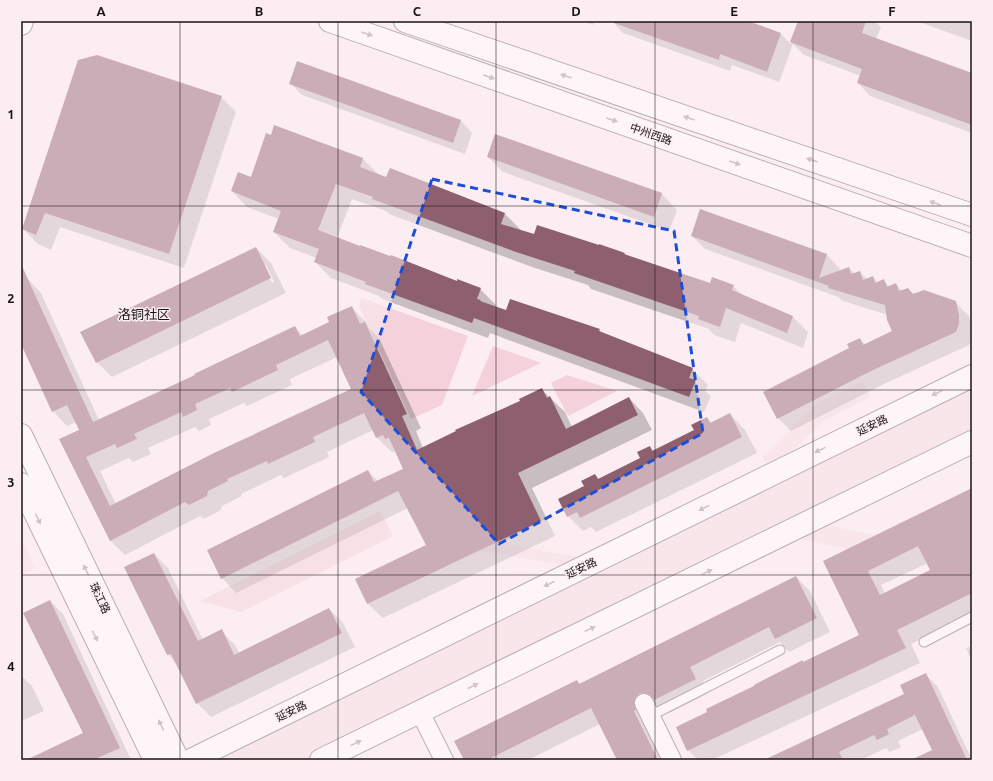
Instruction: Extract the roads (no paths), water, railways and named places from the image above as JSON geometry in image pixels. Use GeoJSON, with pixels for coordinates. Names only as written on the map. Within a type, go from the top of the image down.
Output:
{"type":"FeatureCollection","features":[{"type":"Feature","properties":{"kind":"main road","name":"中州西路"},"geometry":{"type":"LineString","coordinates":[[330,21],[972,246]]}},
{"type":"Feature","properties":{"kind":"main road"},"geometry":{"type":"LineString","coordinates":[[405,21],[972,215]]}},
{"type":"Feature","properties":{"kind":"main road","name":"延安路"},"geometry":{"type":"LineString","coordinates":[[191,760],[972,376]]}},
{"type":"Feature","properties":{"kind":"main road","name":"珠江路"},"geometry":{"type":"LineString","coordinates":[[21,435],[178,760]]}},
{"type":"Feature","properties":{"kind":"main road"},"geometry":{"type":"LineString","coordinates":[[321,760],[972,442]]}},
{"type":"Feature","properties":{"kind":"main road","name":"珠江路"},"geometry":{"type":"LineString","coordinates":[[21,484],[155,760]]}},
{"type":"Feature","properties":{"kind":"street"},"geometry":{"type":"LineString","coordinates":[[647,710],[672,760]]}},
{"type":"Feature","properties":{"kind":"street"},"geometry":{"type":"LineString","coordinates":[[420,712],[444,760]]}},
{"type":"Feature","properties":{"kind":"lane"},"geometry":{"type":"LineString","coordinates":[[924,642],[972,617]]}},
{"type":"Feature","properties":{"kind":"lane"},"geometry":{"type":"LineString","coordinates":[[647,710],[780,650]]}},
{"type":"Feature","properties":{"kind":"district","name":"洛铜社区"},"geometry":{"type":"Point","coordinates":[144,314]}}]}
